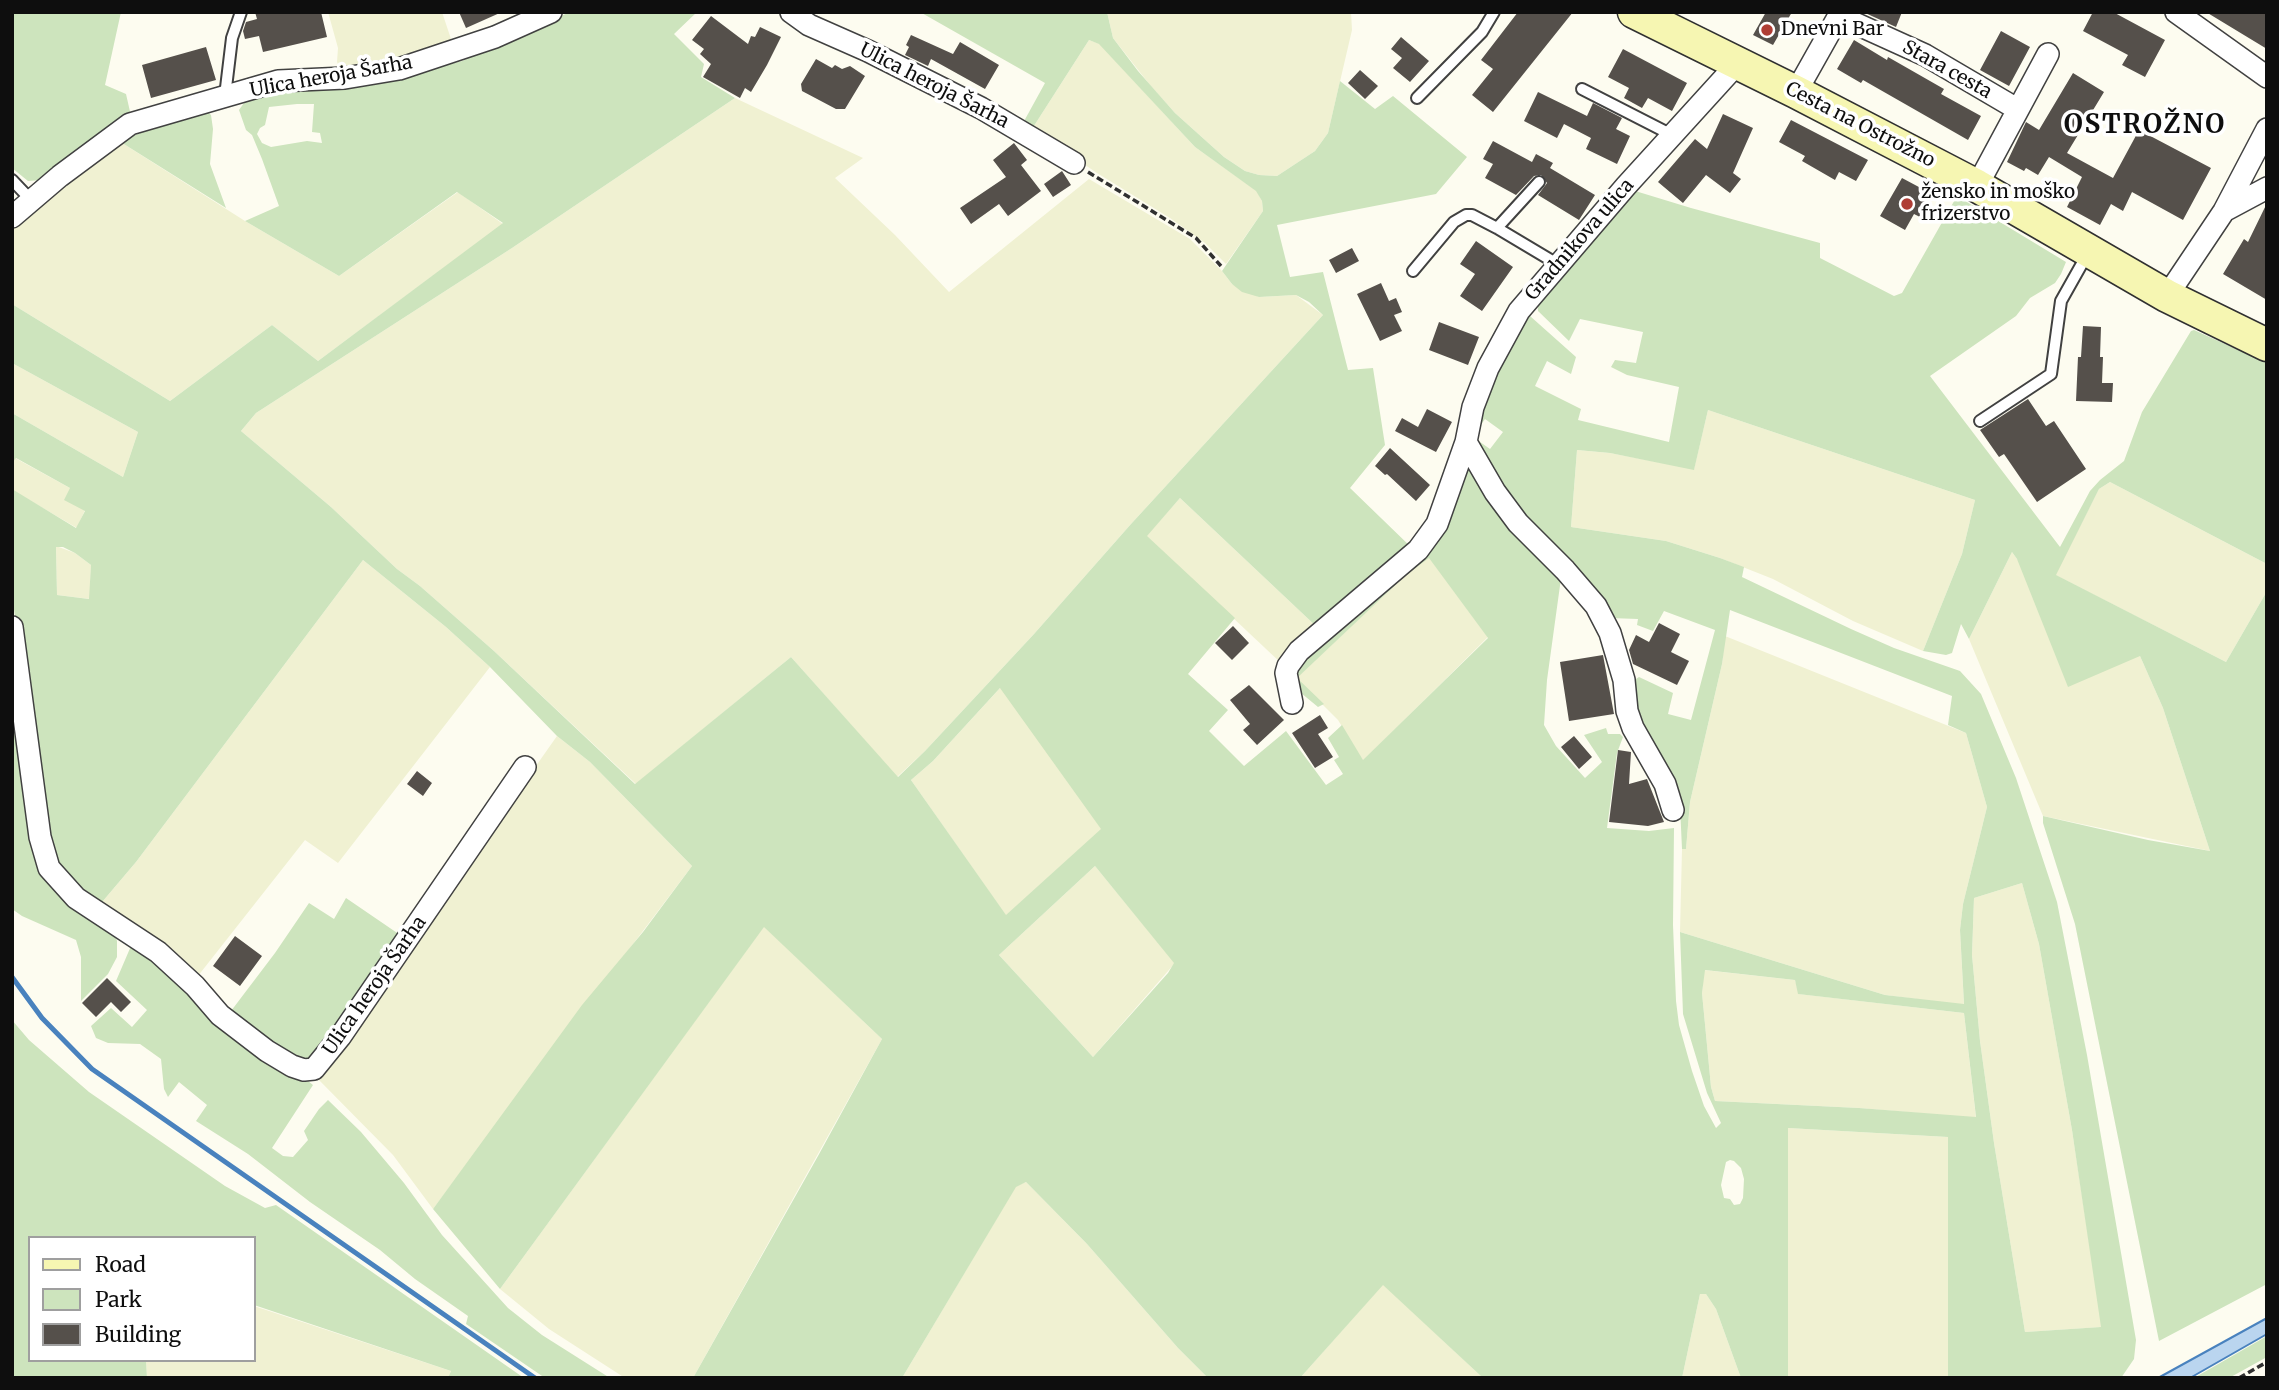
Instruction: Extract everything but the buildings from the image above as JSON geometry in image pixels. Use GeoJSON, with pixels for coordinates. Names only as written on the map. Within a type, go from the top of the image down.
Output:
{"type":"FeatureCollection","features":[{"type":"Feature","properties":{"kind":"street","name":"Ulica heroja Šarha"},"geometry":{"type":"LineString","coordinates":[[12,217],[60,176],[130,124],[278,82],[345,78],[399,69],[495,37],[551,12]]}},
{"type":"Feature","properties":{"kind":"street","name":"Ulica heroja Šarha"},"geometry":{"type":"LineString","coordinates":[[791,12],[809,24],[981,108],[1074,163]]}},
{"type":"Feature","properties":{"kind":"street","name":"Cesta na Ostrožno"},"geometry":{"type":"LineString","coordinates":[[1634,12],[1978,186],[2167,296],[2267,345]]}},
{"type":"Feature","properties":{"kind":"street"},"geometry":{"type":"LineString","coordinates":[[2176,12],[2267,77]]}},
{"type":"Feature","properties":{"kind":"street","name":"Stara cesta"},"geometry":{"type":"LineString","coordinates":[[1796,92],[1840,14],[1925,55],[2017,109]]}},
{"type":"Feature","properties":{"kind":"street"},"geometry":{"type":"LineString","coordinates":[[1978,186],[2048,54]]}},
{"type":"Feature","properties":{"kind":"street","name":"Gradnikova ulica"},"geometry":{"type":"LineString","coordinates":[[1292,703],[1287,685],[1289,666],[1317,634],[1418,551],[1437,524],[1466,442],[1473,407],[1488,368],[1519,312],[1737,64]]}},
{"type":"Feature","properties":{"kind":"street"},"geometry":{"type":"LineString","coordinates":[[2167,296],[2224,211],[2267,129]]}},
{"type":"Feature","properties":{"kind":"street"},"geometry":{"type":"LineString","coordinates":[[2224,211],[2267,188]]}},
{"type":"Feature","properties":{"kind":"street"},"geometry":{"type":"LineString","coordinates":[[1466,442],[1518,523],[1596,606],[1610,634],[1624,680],[1627,711],[1633,728],[1665,784],[1673,810]]}},
{"type":"Feature","properties":{"kind":"street","name":"Ulica heroja Šarha"},"geometry":{"type":"LineString","coordinates":[[12,627],[40,837],[48,868],[76,898],[158,952],[195,986],[220,1015],[267,1051],[304,1070],[314,1069],[340,1037],[525,767]]}},
{"type":"Feature","properties":{"kind":"lane"},"geometry":{"type":"LineString","coordinates":[[225,96],[232,38],[242,12]]}},
{"type":"Feature","properties":{"kind":"lane"},"geometry":{"type":"LineString","coordinates":[[1417,98],[1482,32],[1494,12]]}},
{"type":"Feature","properties":{"kind":"lane"},"geometry":{"type":"LineString","coordinates":[[1582,89],[1672,135]]}},
{"type":"Feature","properties":{"kind":"lane"},"geometry":{"type":"LineString","coordinates":[[12,180],[32,201]]}},
{"type":"Feature","properties":{"kind":"lane"},"geometry":{"type":"LineString","coordinates":[[1497,228],[1539,182]]}},
{"type":"Feature","properties":{"kind":"lane"},"geometry":{"type":"LineString","coordinates":[[1413,271],[1459,218],[1472,215],[1559,265]]}},
{"type":"Feature","properties":{"kind":"lane"},"geometry":{"type":"LineString","coordinates":[[1980,421],[2051,374],[2061,301],[2089,251]]}},
{"type":"Feature","properties":{"kind":"path"},"geometry":{"type":"LineString","coordinates":[[1074,163],[1196,238],[1221,266]]}},
{"type":"Feature","properties":{"kind":"path"},"geometry":{"type":"LineString","coordinates":[[2239,1378],[2267,1362]]}},
{"type":"Feature","properties":{"kind":"green space"},"geometry":{"type":"Polygon","coordinates":[[[12,12],[121,12],[105,85],[126,94],[131,116],[43,180],[28,181],[12,168],[12,12]]]}},
{"type":"Feature","properties":{"kind":"green space"},"geometry":{"type":"Polygon","coordinates":[[[328,12],[442,12],[453,45],[341,71],[328,12]]]}},
{"type":"Feature","properties":{"kind":"green space"},"geometry":{"type":"Polygon","coordinates":[[[570,12],[697,12],[674,34],[704,64],[701,77],[735,98],[512,248],[256,413],[241,431],[494,651],[635,784],[791,657],[898,777],[1034,634],[1323,315],[1309,302],[1296,295],[1259,297],[1242,292],[1232,284],[1222,271],[1263,211],[1262,201],[1256,191],[1195,147],[1099,44],[1089,40],[1032,129],[1023,123],[1045,83],[920,12],[1107,12],[1113,38],[1175,113],[1224,157],[1245,171],[1259,175],[1277,176],[1315,151],[1328,133],[1340,81],[1375,109],[1393,96],[1467,157],[1436,194],[1277,225],[1290,277],[1323,272],[1348,370],[1373,368],[1385,445],[1350,488],[1413,549],[1319,629],[1180,498],[1147,536],[1235,618],[1188,674],[1228,710],[1209,731],[1244,766],[1286,731],[1326,785],[1343,774],[1334,760],[1339,757],[1328,738],[1342,725],[1363,760],[1488,638],[1429,558],[1406,575],[1297,678],[1324,704],[1318,707],[1295,688],[1293,670],[1421,553],[1467,461],[1562,571],[1547,680],[1544,725],[1556,746],[1585,778],[1602,762],[1584,735],[1606,728],[1608,734],[1620,734],[1623,737],[1617,753],[1607,828],[1649,831],[1674,828],[1673,925],[1679,1025],[1704,1106],[1716,1128],[1721,1123],[1707,1093],[1683,1014],[1680,932],[1885,995],[1964,1004],[1960,930],[1963,904],[1987,807],[1966,733],[1948,725],[1952,696],[1730,610],[1722,664],[1690,802],[1686,849],[1682,849],[1680,806],[1636,722],[1633,681],[1639,677],[1673,693],[1668,714],[1691,720],[1715,630],[1664,611],[1653,631],[1637,625],[1638,619],[1610,618],[1530,530],[1473,437],[1490,449],[1503,432],[1485,419],[1478,429],[1475,427],[1519,319],[1530,316],[1576,357],[1571,374],[1547,361],[1535,386],[1581,409],[1578,420],[1669,442],[1679,387],[1627,375],[1611,367],[1615,360],[1636,363],[1643,332],[1580,319],[1569,341],[1538,311],[1537,299],[1632,190],[1820,243],[1820,258],[1894,296],[1902,293],[1957,196],[2066,262],[2055,283],[2030,298],[2016,316],[1930,376],[2060,547],[2090,491],[2124,461],[2142,412],[2191,331],[2267,363],[2267,564],[2110,482],[2099,489],[2056,575],[2226,662],[2267,591],[2267,1284],[2159,1341],[2075,924],[2043,823],[2043,816],[2210,851],[2163,708],[2140,656],[2068,687],[2012,552],[1969,639],[1961,624],[1952,653],[1946,655],[1923,651],[1962,554],[1975,500],[1708,410],[1694,470],[1610,453],[1577,450],[1571,527],[1666,541],[1744,567],[1742,577],[1894,648],[1960,671],[1981,694],[2016,778],[2057,902],[2087,1055],[2136,1340],[2134,1359],[2121,1378],[1948,1378],[1948,1137],[1788,1128],[1788,1378],[1741,1378],[1716,1309],[1706,1294],[1700,1294],[1682,1378],[1483,1378],[1383,1285],[1300,1378],[1208,1378],[1178,1348],[1087,1244],[1026,1182],[1016,1187],[902,1378],[693,1378],[882,1039],[764,927],[500,1289],[433,1209],[582,1005],[643,932],[692,866],[590,762],[557,736],[490,667],[446,627],[363,560],[136,862],[97,908],[51,860],[12,596],[12,489],[76,528],[85,511],[64,500],[70,488],[16,458],[12,463],[12,413],[123,477],[138,432],[12,363],[12,304],[170,401],[272,325],[318,361],[503,223],[457,192],[339,276],[245,221],[279,206],[252,135],[246,130],[239,110],[246,100],[289,90],[420,72],[462,61],[570,12]],[[314,104],[269,107],[265,125],[257,134],[262,143],[271,147],[307,141],[322,143],[320,133],[312,132],[314,104]],[[56,547],[57,595],[89,599],[91,565],[75,553],[63,547],[56,547]],[[1000,688],[933,761],[911,780],[1006,915],[1101,829],[1000,688]],[[1095,866],[999,955],[1093,1057],[1174,963],[1095,866]],[[2022,883],[1974,898],[1972,955],[1994,1143],[2025,1332],[2101,1327],[2072,1130],[2039,944],[2022,883]],[[1705,970],[1702,993],[1711,1087],[1715,1101],[1976,1117],[1964,1013],[1798,994],[1795,980],[1705,970]],[[1734,1161],[1726,1162],[1721,1185],[1724,1198],[1730,1199],[1734,1205],[1740,1204],[1744,1179],[1741,1168],[1734,1161]]]}},
{"type":"Feature","properties":{"kind":"green space"},"geometry":{"type":"Polygon","coordinates":[[[1107,12],[1351,12],[1352,30],[1328,133],[1315,151],[1277,176],[1245,171],[1224,157],[1175,113],[1150,85],[1113,38],[1107,12]]]}},
{"type":"Feature","properties":{"kind":"green space"},"geometry":{"type":"Polygon","coordinates":[[[1089,40],[1100,44],[1195,147],[1257,191],[1263,211],[1226,264],[1205,243],[1170,218],[1032,129],[1089,40]]]}},
{"type":"Feature","properties":{"kind":"green space"},"geometry":{"type":"Polygon","coordinates":[[[735,98],[863,158],[835,178],[895,235],[949,292],[1089,179],[1190,239],[1232,284],[1259,297],[1296,295],[1323,315],[1034,634],[925,751],[897,777],[791,657],[636,784],[494,651],[241,431],[256,413],[512,248],[735,98]]]}},
{"type":"Feature","properties":{"kind":"green space"},"geometry":{"type":"Polygon","coordinates":[[[205,109],[211,115],[213,129],[210,164],[226,208],[119,141],[205,109]]]}},
{"type":"Feature","properties":{"kind":"green space"},"geometry":{"type":"Polygon","coordinates":[[[119,141],[245,221],[339,276],[458,192],[503,224],[318,361],[272,325],[170,401],[12,304],[12,227],[74,173],[119,141]]]}},
{"type":"Feature","properties":{"kind":"green space"},"geometry":{"type":"Polygon","coordinates":[[[12,363],[138,432],[123,477],[12,413],[12,363]]]}},
{"type":"Feature","properties":{"kind":"green space"},"geometry":{"type":"Polygon","coordinates":[[[1708,410],[1975,500],[1962,554],[1923,651],[1853,621],[1773,579],[1720,558],[1666,541],[1571,527],[1577,450],[1610,453],[1694,469],[1708,410]]]}},
{"type":"Feature","properties":{"kind":"green space"},"geometry":{"type":"Polygon","coordinates":[[[15,458],[70,488],[85,510],[77,528],[12,490],[12,463],[15,458]]]}},
{"type":"Feature","properties":{"kind":"green space"},"geometry":{"type":"Polygon","coordinates":[[[2110,482],[2267,564],[2267,591],[2226,662],[2055,575],[2099,489],[2110,482]]]}},
{"type":"Feature","properties":{"kind":"green space"},"geometry":{"type":"Polygon","coordinates":[[[1180,498],[1319,629],[1282,664],[1146,536],[1180,498]]]}},
{"type":"Feature","properties":{"kind":"green space"},"geometry":{"type":"Polygon","coordinates":[[[56,546],[75,553],[91,565],[90,599],[57,595],[56,546]]]}},
{"type":"Feature","properties":{"kind":"green space"},"geometry":{"type":"Polygon","coordinates":[[[2012,552],[2017,559],[2140,656],[2163,708],[2210,851],[2043,816],[1969,639],[2012,552]]]}},
{"type":"Feature","properties":{"kind":"green space"},"geometry":{"type":"Polygon","coordinates":[[[1429,557],[1488,637],[1363,761],[1338,720],[1296,678],[1406,575],[1429,557]]]}},
{"type":"Feature","properties":{"kind":"green space"},"geometry":{"type":"Polygon","coordinates":[[[363,560],[446,627],[490,667],[338,863],[305,840],[194,981],[97,908],[136,862],[363,560]]]}},
{"type":"Feature","properties":{"kind":"green space"},"geometry":{"type":"Polygon","coordinates":[[[1725,636],[1966,733],[1987,807],[1963,904],[1960,930],[1964,1005],[1885,995],[1680,932],[1682,849],[1686,849],[1690,802],[1722,664],[1725,636]]]}},
{"type":"Feature","properties":{"kind":"green space"},"geometry":{"type":"Polygon","coordinates":[[[12,654],[37,841],[113,927],[117,941],[117,957],[108,974],[81,1001],[81,957],[76,940],[12,909],[12,654]]]}},
{"type":"Feature","properties":{"kind":"green space"},"geometry":{"type":"Polygon","coordinates":[[[1001,687],[1102,829],[1006,916],[911,780],[933,761],[1001,687]]]}},
{"type":"Feature","properties":{"kind":"green space"},"geometry":{"type":"Polygon","coordinates":[[[557,736],[590,762],[692,866],[433,1209],[393,1155],[318,1079],[557,736]]]}},
{"type":"Feature","properties":{"kind":"green space"},"geometry":{"type":"Polygon","coordinates":[[[1095,866],[1175,963],[1093,1057],[999,955],[1095,866]]]}},
{"type":"Feature","properties":{"kind":"green space"},"geometry":{"type":"Polygon","coordinates":[[[2022,883],[2039,944],[2072,1130],[2102,1327],[2025,1332],[1994,1143],[1972,955],[1974,898],[2022,883]]]}},
{"type":"Feature","properties":{"kind":"green space"},"geometry":{"type":"Polygon","coordinates":[[[346,898],[406,939],[327,1050],[303,1065],[228,1015],[309,903],[334,919],[346,898]]]}},
{"type":"Feature","properties":{"kind":"green space"},"geometry":{"type":"Polygon","coordinates":[[[764,926],[882,1039],[693,1378],[625,1378],[549,1329],[500,1289],[764,926]]]}},
{"type":"Feature","properties":{"kind":"green space"},"geometry":{"type":"Polygon","coordinates":[[[136,942],[313,1085],[272,1148],[283,1156],[293,1157],[308,1140],[304,1131],[328,1100],[361,1132],[404,1183],[442,1235],[508,1308],[542,1335],[610,1378],[545,1378],[466,1324],[468,1316],[415,1279],[380,1250],[310,1202],[248,1154],[196,1121],[207,1105],[179,1082],[168,1097],[164,1089],[161,1059],[140,1044],[108,1043],[96,1038],[91,1026],[111,1008],[132,1027],[147,1010],[116,981],[131,946],[136,942]]]}},
{"type":"Feature","properties":{"kind":"green space"},"geometry":{"type":"Polygon","coordinates":[[[1704,970],[1795,980],[1799,994],[1964,1013],[1976,1118],[1859,1108],[1715,1101],[1711,1087],[1702,993],[1704,970]]]}},
{"type":"Feature","properties":{"kind":"green space"},"geometry":{"type":"Polygon","coordinates":[[[12,1020],[29,1040],[89,1092],[225,1186],[265,1208],[276,1205],[524,1378],[448,1378],[451,1371],[256,1306],[256,1236],[28,1236],[28,1362],[146,1362],[147,1378],[12,1378],[12,1020]]]}},
{"type":"Feature","properties":{"kind":"green space"},"geometry":{"type":"Polygon","coordinates":[[[1788,1128],[1948,1137],[1948,1378],[1788,1378],[1788,1128]]]}},
{"type":"Feature","properties":{"kind":"green space"},"geometry":{"type":"Polygon","coordinates":[[[1026,1182],[1087,1244],[1178,1348],[1208,1378],[902,1378],[1016,1186],[1026,1182]]]}},
{"type":"Feature","properties":{"kind":"green space"},"geometry":{"type":"Polygon","coordinates":[[[1383,1284],[1483,1378],[1300,1378],[1383,1284]]]}},
{"type":"Feature","properties":{"kind":"green space"},"geometry":{"type":"Polygon","coordinates":[[[1700,1294],[1706,1294],[1716,1309],[1741,1378],[1682,1378],[1700,1294]]]}},
{"type":"Feature","properties":{"kind":"green space"},"geometry":{"type":"Polygon","coordinates":[[[256,1307],[451,1371],[448,1378],[147,1378],[146,1362],[256,1362],[256,1307]]]}},
{"type":"Feature","properties":{"kind":"green space"},"geometry":{"type":"Polygon","coordinates":[[[2267,1336],[2267,1357],[2229,1378],[2194,1378],[2267,1336]]]}},
{"type":"Feature","properties":{"kind":"water"},"geometry":{"type":"Polygon","coordinates":[[[2267,1318],[2267,1334],[2190,1378],[2158,1378],[2267,1318]]]}},
{"type":"Feature","properties":{"kind":"waterway"},"geometry":{"type":"LineString","coordinates":[[12,977],[42,1018],[92,1069],[535,1378]]}},
{"type":"Feature","properties":{"kind":"place","name":"Dnevni Bar"},"geometry":{"type":"Point","coordinates":[1767,30]}},
{"type":"Feature","properties":{"kind":"place","name":"žensko in moško frizerstvo"},"geometry":{"type":"Point","coordinates":[1907,204]}},
{"type":"Feature","properties":{"kind":"district","name":"OSTROŽNO"},"geometry":{"type":"Point","coordinates":[2145,126]}}]}
